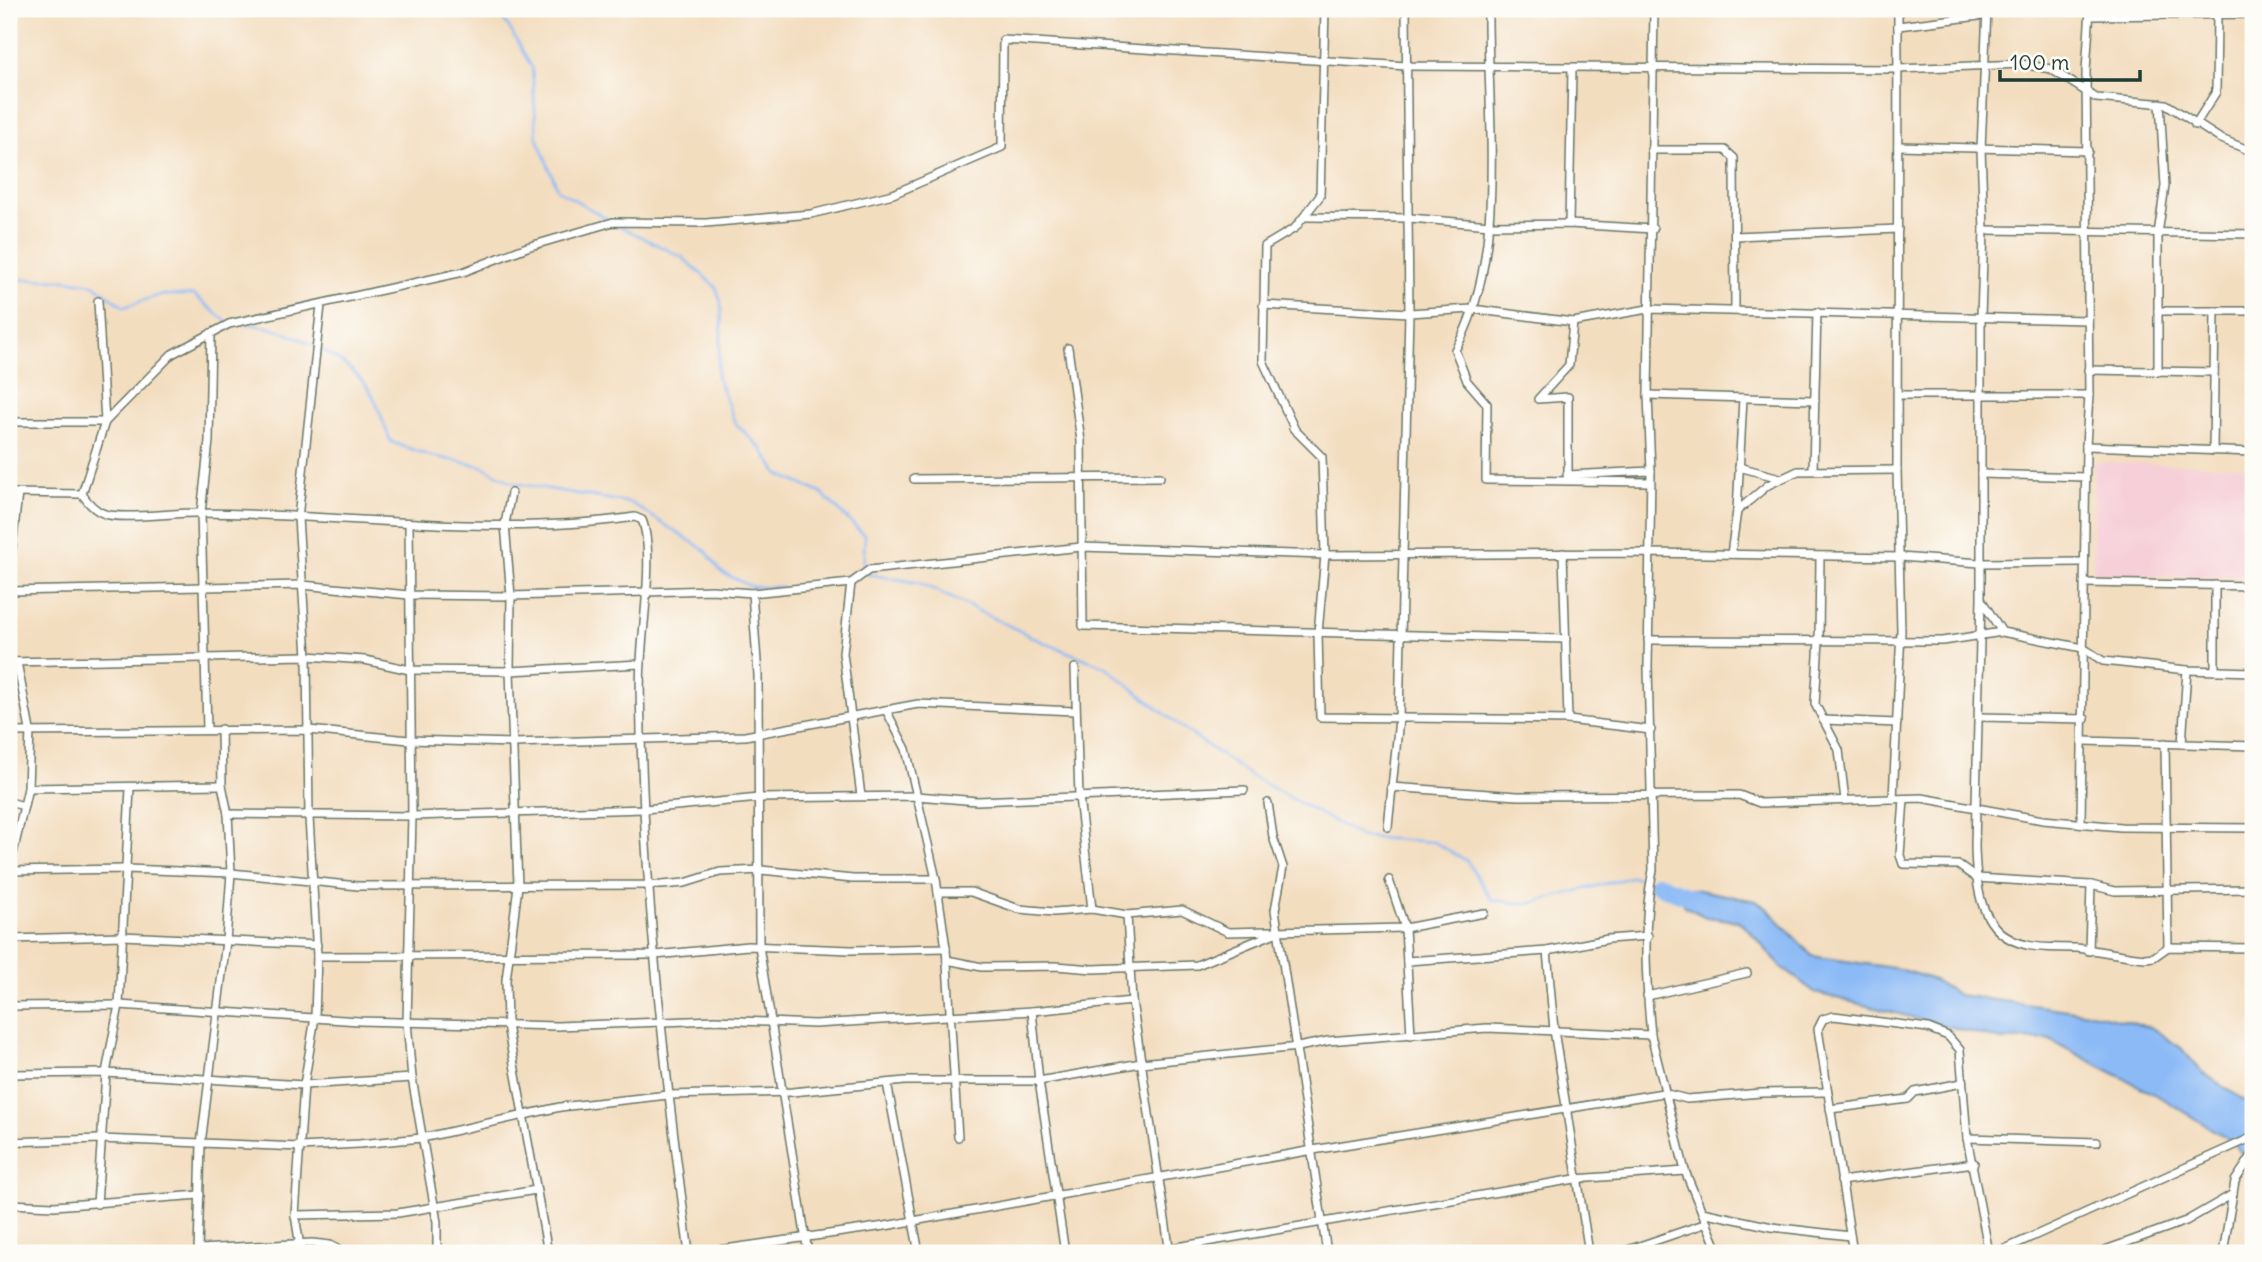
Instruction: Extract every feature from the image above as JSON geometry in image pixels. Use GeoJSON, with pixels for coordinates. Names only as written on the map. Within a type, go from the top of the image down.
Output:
{"type":"FeatureCollection","features":[{"type":"Feature","properties":{"kind":"street"},"geometry":{"type":"LineString","coordinates":[[1388,827],[1399,719],[1409,313],[1406,9]]}},
{"type":"Feature","properties":{"kind":"street"},"geometry":{"type":"LineString","coordinates":[[1486,480],[1486,404],[1468,381],[1455,350],[1466,330],[1472,309],[1490,225],[1488,9]]}},
{"type":"Feature","properties":{"kind":"street"},"geometry":{"type":"LineString","coordinates":[[1654,9],[1651,150],[1653,229],[1648,309],[1651,471],[1648,640],[1653,797],[1647,996],[1651,1035],[1663,1093],[1685,1171],[1719,1253]]}},
{"type":"Feature","properties":{"kind":"street"},"geometry":{"type":"LineString","coordinates":[[1893,799],[1901,641],[1896,470],[1898,9]]}},
{"type":"Feature","properties":{"kind":"street"},"geometry":{"type":"LineString","coordinates":[[1323,11],[1325,63],[1320,196],[1295,228],[1265,246],[1263,361],[1294,429],[1322,457],[1325,555],[1318,633],[1320,717],[1568,720],[1651,730]]}},
{"type":"Feature","properties":{"kind":"street"},"geometry":{"type":"LineString","coordinates":[[1898,26],[1987,12],[1981,149],[1984,230],[1976,878],[1983,911],[1992,928],[2026,945],[2145,958],[2154,957],[2168,947],[2253,948]]}},
{"type":"Feature","properties":{"kind":"street"},"geometry":{"type":"LineString","coordinates":[[2081,823],[2085,719],[2085,446],[2089,395],[2086,320],[2089,233],[2086,92],[2090,12],[2253,14]]}},
{"type":"Feature","properties":{"kind":"street"},"geometry":{"type":"LineString","coordinates":[[2195,125],[2216,92],[2217,15]]}},
{"type":"Feature","properties":{"kind":"street"},"geometry":{"type":"LineString","coordinates":[[9,422],[105,422],[172,354],[229,324],[463,272],[527,247],[613,222],[706,223],[811,214],[893,194],[1002,147],[1003,40],[1325,63],[1407,66],[1898,69],[2021,64],[2051,69],[2101,99],[2160,103],[2195,125],[2253,152]]}},
{"type":"Feature","properties":{"kind":"street"},"geometry":{"type":"LineString","coordinates":[[1569,224],[1572,69]]}},
{"type":"Feature","properties":{"kind":"street"},"geometry":{"type":"LineString","coordinates":[[2158,372],[2158,234],[2165,186],[2160,103]]}},
{"type":"Feature","properties":{"kind":"street"},"geometry":{"type":"LineString","coordinates":[[1898,146],[2088,151]]}},
{"type":"Feature","properties":{"kind":"street"},"geometry":{"type":"LineString","coordinates":[[1651,150],[1725,150],[1732,155],[1735,162],[1735,310]]}},
{"type":"Feature","properties":{"kind":"street"},"geometry":{"type":"LineString","coordinates":[[1305,217],[1410,218],[1490,225],[1569,224],[1653,229]]}},
{"type":"Feature","properties":{"kind":"street"},"geometry":{"type":"LineString","coordinates":[[1735,236],[1898,229]]}},
{"type":"Feature","properties":{"kind":"street"},"geometry":{"type":"LineString","coordinates":[[1984,230],[2253,234]]}},
{"type":"Feature","properties":{"kind":"street"},"geometry":{"type":"LineString","coordinates":[[82,494],[105,422],[98,301]]}},
{"type":"Feature","properties":{"kind":"street"},"geometry":{"type":"LineString","coordinates":[[301,1253],[295,1215],[304,1085],[315,1017],[317,945],[309,817],[307,656],[298,518],[321,304]]}},
{"type":"Feature","properties":{"kind":"street"},"geometry":{"type":"LineString","coordinates":[[1264,305],[1409,313],[1472,309],[1573,322],[1648,309],[1898,313],[2086,320]]}},
{"type":"Feature","properties":{"kind":"street"},"geometry":{"type":"LineString","coordinates":[[2158,311],[2253,311]]}},
{"type":"Feature","properties":{"kind":"street"},"geometry":{"type":"LineString","coordinates":[[2213,451],[2215,311]]}},
{"type":"Feature","properties":{"kind":"street"},"geometry":{"type":"LineString","coordinates":[[1813,470],[1817,312]]}},
{"type":"Feature","properties":{"kind":"street"},"geometry":{"type":"LineString","coordinates":[[1568,475],[1568,397],[1538,400],[1569,365],[1573,322]]}},
{"type":"Feature","properties":{"kind":"street"},"geometry":{"type":"LineString","coordinates":[[207,729],[201,513],[209,441],[211,333]]}},
{"type":"Feature","properties":{"kind":"street"},"geometry":{"type":"LineString","coordinates":[[1068,348],[1081,441],[1079,477],[1083,626],[1318,633],[1400,632],[1566,639]]}},
{"type":"Feature","properties":{"kind":"street"},"geometry":{"type":"LineString","coordinates":[[2088,370],[2214,372]]}},
{"type":"Feature","properties":{"kind":"street"},"geometry":{"type":"LineString","coordinates":[[1648,395],[1815,400]]}},
{"type":"Feature","properties":{"kind":"street"},"geometry":{"type":"LineString","coordinates":[[1898,395],[2089,395]]}},
{"type":"Feature","properties":{"kind":"street"},"geometry":{"type":"LineString","coordinates":[[1731,554],[1737,511],[1743,398]]}},
{"type":"Feature","properties":{"kind":"street"},"geometry":{"type":"LineString","coordinates":[[2085,446],[2253,452]]}},
{"type":"Feature","properties":{"kind":"street"},"geometry":{"type":"LineString","coordinates":[[1739,467],[1780,478]]}},
{"type":"Feature","properties":{"kind":"street"},"geometry":{"type":"LineString","coordinates":[[1737,511],[1780,478],[1813,470],[1896,470]]}},
{"type":"Feature","properties":{"kind":"street"},"geometry":{"type":"LineString","coordinates":[[1486,480],[1651,471]]}},
{"type":"Feature","properties":{"kind":"street"},"geometry":{"type":"LineString","coordinates":[[1981,474],[2085,477]]}},
{"type":"Feature","properties":{"kind":"street"},"geometry":{"type":"LineString","coordinates":[[914,479],[1160,477]]}},
{"type":"Feature","properties":{"kind":"street"},"geometry":{"type":"LineString","coordinates":[[1486,480],[1650,482]]}},
{"type":"Feature","properties":{"kind":"street"},"geometry":{"type":"LineString","coordinates":[[512,493],[505,524],[511,596],[510,671],[518,886],[509,957],[507,1025],[548,1253]]}},
{"type":"Feature","properties":{"kind":"street"},"geometry":{"type":"LineString","coordinates":[[9,576],[13,494],[82,494]]}},
{"type":"Feature","properties":{"kind":"street"},"geometry":{"type":"LineString","coordinates":[[82,494],[89,504],[107,515],[201,513],[409,523],[505,524],[585,524],[640,519],[646,536],[646,594],[640,664],[649,884],[659,1023],[689,1253]]}},
{"type":"Feature","properties":{"kind":"street"},"geometry":{"type":"LineString","coordinates":[[409,523],[412,816],[407,1023],[412,1078],[435,1207],[438,1253]]}},
{"type":"Feature","properties":{"kind":"street"},"geometry":{"type":"LineString","coordinates":[[9,591],[302,585],[409,595],[646,594],[712,590],[752,593],[851,583],[869,569],[1081,547],[1325,555],[1649,553],[1900,557],[1980,564],[2084,562]]}},
{"type":"Feature","properties":{"kind":"street"},"geometry":{"type":"LineString","coordinates":[[1563,553],[1568,720]]}},
{"type":"Feature","properties":{"kind":"street"},"geometry":{"type":"LineString","coordinates":[[1820,557],[1819,640],[1814,695],[1841,758],[1846,800]]}},
{"type":"Feature","properties":{"kind":"street"},"geometry":{"type":"LineString","coordinates":[[851,583],[843,653],[861,796]]}},
{"type":"Feature","properties":{"kind":"street"},"geometry":{"type":"LineString","coordinates":[[2084,583],[2253,586]]}},
{"type":"Feature","properties":{"kind":"street"},"geometry":{"type":"LineString","coordinates":[[2215,585],[2215,671]]}},
{"type":"Feature","properties":{"kind":"street"},"geometry":{"type":"LineString","coordinates":[[752,593],[758,675],[760,946],[808,1253]]}},
{"type":"Feature","properties":{"kind":"street"},"geometry":{"type":"LineString","coordinates":[[1981,599],[2002,632]]}},
{"type":"Feature","properties":{"kind":"street"},"geometry":{"type":"LineString","coordinates":[[1648,640],[1962,640],[1981,633],[2002,632],[2083,648],[2103,661],[2187,670],[2253,672]]}},
{"type":"Feature","properties":{"kind":"street"},"geometry":{"type":"LineString","coordinates":[[640,664],[510,671],[410,670],[365,660],[307,656],[13,662],[30,730],[28,788],[9,871],[126,869],[230,873],[314,884],[411,887],[673,884],[720,872],[761,870],[853,879],[936,879]]}},
{"type":"Feature","properties":{"kind":"street"},"geometry":{"type":"LineString","coordinates":[[1075,668],[1074,711],[1079,797],[1092,909]]}},
{"type":"Feature","properties":{"kind":"street"},"geometry":{"type":"LineString","coordinates":[[2182,744],[2187,670]]}},
{"type":"Feature","properties":{"kind":"street"},"geometry":{"type":"LineString","coordinates":[[9,732],[309,730],[410,740],[513,743],[758,734],[918,704],[1074,711]]}},
{"type":"Feature","properties":{"kind":"street"},"geometry":{"type":"LineString","coordinates":[[886,710],[906,749],[936,879],[946,948],[958,1137]]}},
{"type":"Feature","properties":{"kind":"street"},"geometry":{"type":"LineString","coordinates":[[1979,717],[2085,719]]}},
{"type":"Feature","properties":{"kind":"street"},"geometry":{"type":"LineString","coordinates":[[1823,720],[1897,723]]}},
{"type":"Feature","properties":{"kind":"street"},"geometry":{"type":"LineString","coordinates":[[221,729],[222,785],[228,814],[230,873],[226,941],[201,1144],[199,1251],[299,1244],[330,1245],[345,1253]]}},
{"type":"Feature","properties":{"kind":"street"},"geometry":{"type":"LineString","coordinates":[[2084,741],[2253,746]]}},
{"type":"Feature","properties":{"kind":"street"},"geometry":{"type":"LineString","coordinates":[[2165,743],[2164,828],[2168,947]]}},
{"type":"Feature","properties":{"kind":"street"},"geometry":{"type":"LineString","coordinates":[[28,788],[222,785]]}},
{"type":"Feature","properties":{"kind":"street"},"geometry":{"type":"LineString","coordinates":[[1391,787],[1517,796],[1740,795],[1760,803],[1922,798],[2005,815],[2081,823],[2164,828],[2253,828]]}},
{"type":"Feature","properties":{"kind":"street"},"geometry":{"type":"LineString","coordinates":[[97,1203],[106,1073],[119,1005],[130,788]]}},
{"type":"Feature","properties":{"kind":"street"},"geometry":{"type":"LineString","coordinates":[[228,814],[309,817],[412,816],[645,809],[760,798],[917,796],[977,801],[1244,790]]}},
{"type":"Feature","properties":{"kind":"street"},"geometry":{"type":"LineString","coordinates":[[1904,799],[1900,855],[1903,864],[1958,864],[1976,878],[2091,885],[2115,891],[2253,889]]}},
{"type":"Feature","properties":{"kind":"street"},"geometry":{"type":"LineString","coordinates":[[9,802],[24,806]]}},
{"type":"Feature","properties":{"kind":"street"},"geometry":{"type":"LineString","coordinates":[[1268,803],[1273,837],[1283,867],[1275,911],[1298,1047],[1327,1253]]}},
{"type":"Feature","properties":{"kind":"street"},"geometry":{"type":"LineString","coordinates":[[1389,880],[1405,928],[1411,1035]]}},
{"type":"Feature","properties":{"kind":"street"},"geometry":{"type":"LineString","coordinates":[[2088,951],[2091,885]]}},
{"type":"Feature","properties":{"kind":"street"},"geometry":{"type":"LineString","coordinates":[[938,892],[971,892],[1019,909],[1054,912],[1092,909],[1127,915],[1182,910],[1228,932],[1405,928],[1485,914]]}},
{"type":"Feature","properties":{"kind":"street"},"geometry":{"type":"LineString","coordinates":[[1127,915],[1132,1001],[1169,1250]]}},
{"type":"Feature","properties":{"kind":"street"},"geometry":{"type":"LineString","coordinates":[[947,960],[982,967],[1128,968],[1198,965],[1280,931]]}},
{"type":"Feature","properties":{"kind":"street"},"geometry":{"type":"LineString","coordinates":[[9,939],[122,936],[317,945]]}},
{"type":"Feature","properties":{"kind":"street"},"geometry":{"type":"LineString","coordinates":[[1407,961],[1547,951],[1608,939],[1648,936]]}},
{"type":"Feature","properties":{"kind":"street"},"geometry":{"type":"LineString","coordinates":[[317,956],[654,955],[760,946],[851,950],[946,948]]}},
{"type":"Feature","properties":{"kind":"street"},"geometry":{"type":"LineString","coordinates":[[1547,951],[1554,1030],[1588,1253]]}},
{"type":"Feature","properties":{"kind":"street"},"geometry":{"type":"LineString","coordinates":[[1647,996],[1746,973]]}},
{"type":"Feature","properties":{"kind":"street"},"geometry":{"type":"LineString","coordinates":[[9,1006],[119,1005],[407,1023],[507,1025],[715,1020],[815,1024],[1032,1011],[1132,1001]]}},
{"type":"Feature","properties":{"kind":"street"},"geometry":{"type":"LineString","coordinates":[[1032,1011],[1039,1081],[1059,1196],[1065,1253]]}},
{"type":"Feature","properties":{"kind":"street"},"geometry":{"type":"LineString","coordinates":[[1853,1253],[1818,1029],[1823,1019],[1834,1016],[1928,1028],[1948,1036],[1960,1050],[1967,1138],[1974,1163],[1989,1253]]}},
{"type":"Feature","properties":{"kind":"street"},"geometry":{"type":"LineString","coordinates":[[9,1142],[100,1139],[300,1147],[422,1138],[523,1114],[668,1095],[784,1092],[887,1083],[1039,1081],[1141,1063],[1298,1047],[1328,1041],[1486,1028],[1651,1035]]}},
{"type":"Feature","properties":{"kind":"street"},"geometry":{"type":"LineString","coordinates":[[9,1074],[106,1073],[209,1077],[304,1085],[412,1078]]}},
{"type":"Feature","properties":{"kind":"street"},"geometry":{"type":"LineString","coordinates":[[887,1083],[919,1253]]}},
{"type":"Feature","properties":{"kind":"street"},"geometry":{"type":"LineString","coordinates":[[1830,1109],[1908,1099],[1915,1092],[1962,1083]]}},
{"type":"Feature","properties":{"kind":"street"},"geometry":{"type":"LineString","coordinates":[[696,1253],[914,1221],[1313,1150],[1663,1093],[1687,1099],[1760,1093],[1827,1092]]}},
{"type":"Feature","properties":{"kind":"street"},"geometry":{"type":"LineString","coordinates":[[1996,1253],[2253,1137]]}},
{"type":"Feature","properties":{"kind":"street"},"geometry":{"type":"LineString","coordinates":[[1967,1138],[2097,1142]]}},
{"type":"Feature","properties":{"kind":"street"},"geometry":{"type":"LineString","coordinates":[[2223,1253],[2240,1170],[2253,1154]]}},
{"type":"Feature","properties":{"kind":"street"},"geometry":{"type":"LineString","coordinates":[[1841,1181],[1974,1163]]}},
{"type":"Feature","properties":{"kind":"street"},"geometry":{"type":"LineString","coordinates":[[1142,1253],[1575,1179],[1685,1171]]}},
{"type":"Feature","properties":{"kind":"street"},"geometry":{"type":"LineString","coordinates":[[295,1215],[364,1216],[536,1190]]}},
{"type":"Feature","properties":{"kind":"street"},"geometry":{"type":"LineString","coordinates":[[2097,1253],[2186,1222],[2233,1194]]}},
{"type":"Feature","properties":{"kind":"street"},"geometry":{"type":"LineString","coordinates":[[9,1204],[97,1203],[200,1195]]}},
{"type":"Feature","properties":{"kind":"street"},"geometry":{"type":"LineString","coordinates":[[1702,1212],[1772,1227],[1850,1236]]}},
{"type":"Feature","properties":{"kind":"street"},"geometry":{"type":"LineString","coordinates":[[1619,1253],[1707,1223]]}},
{"type":"Feature","properties":{"kind":"shaded area"},"geometry":{"type":"Polygon","coordinates":[[[2094,462],[2253,466],[2253,577],[2093,575],[2094,462]]]}},
{"type":"Feature","properties":{"kind":"water"},"geometry":{"type":"Polygon","coordinates":[[[1684,887],[1756,901],[1768,909],[1812,956],[1900,969],[1934,980],[1958,995],[2097,1014],[2152,1028],[2181,1048],[2202,1072],[2248,1103],[2253,1111],[2253,1170],[2234,1143],[2162,1098],[2048,1039],[2002,1040],[1816,993],[1781,967],[1738,921],[1706,917],[1684,906],[1673,889],[1684,887]]]}},
{"type":"Feature","properties":{"kind":"waterway"},"geometry":{"type":"LineString","coordinates":[[494,9],[509,27],[532,68],[537,138],[558,190],[609,220]]}},
{"type":"Feature","properties":{"kind":"waterway"},"geometry":{"type":"LineString","coordinates":[[617,225],[682,257],[716,287],[721,302],[722,324],[717,376],[735,423],[762,449],[778,474],[821,493],[865,536],[863,573]]}},
{"type":"Feature","properties":{"kind":"waterway"},"geometry":{"type":"LineString","coordinates":[[9,279],[65,280],[94,284],[124,307],[160,295],[194,295],[227,322]]}},
{"type":"Feature","properties":{"kind":"waterway"},"geometry":{"type":"LineString","coordinates":[[243,324],[294,336],[331,355],[347,367],[370,391],[391,442],[431,456],[482,466],[514,483],[631,503],[706,551],[721,572],[752,587],[781,587]]}},
{"type":"Feature","properties":{"kind":"waterway"},"geometry":{"type":"LineString","coordinates":[[815,583],[860,573]]}},
{"type":"Feature","properties":{"kind":"waterway"},"geometry":{"type":"LineString","coordinates":[[867,574],[920,583],[1045,643],[1106,667],[1180,726],[1249,775],[1362,837],[1434,842],[1467,861],[1492,900],[1528,904],[1631,877],[1641,879]]}},
{"type":"Feature","properties":{"kind":"waterway"},"geometry":{"type":"LineString","coordinates":[[1657,884],[1693,898]]}}]}
